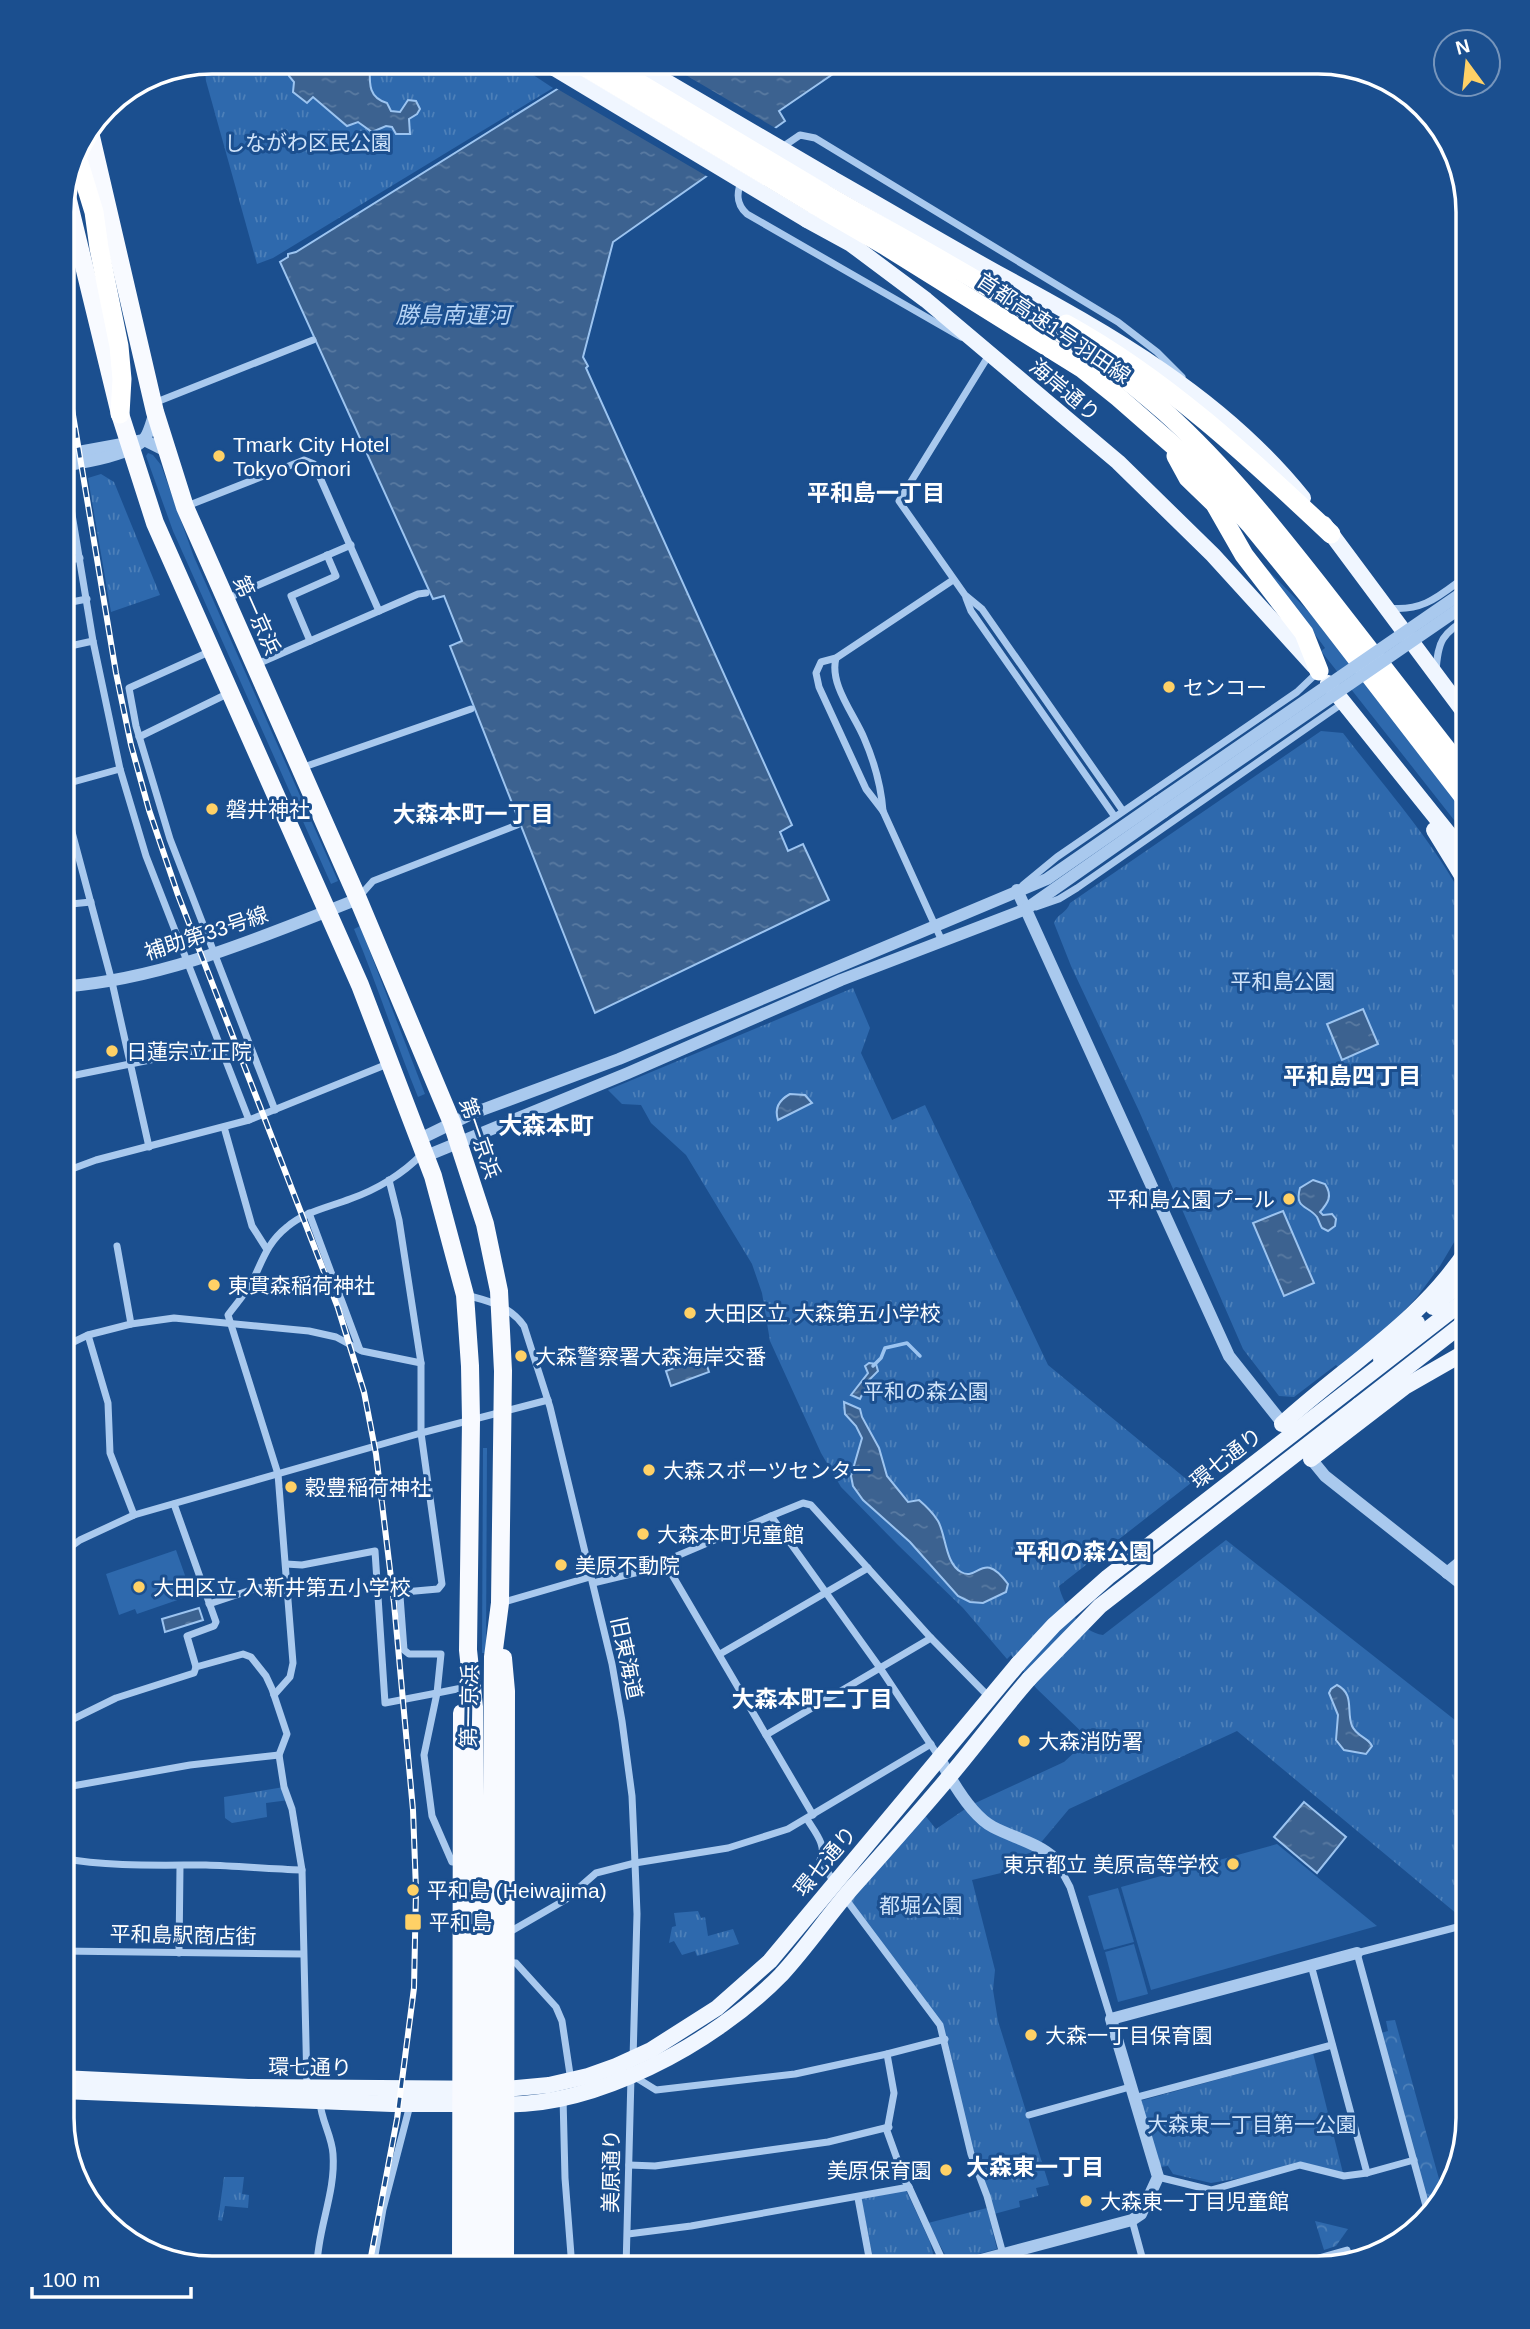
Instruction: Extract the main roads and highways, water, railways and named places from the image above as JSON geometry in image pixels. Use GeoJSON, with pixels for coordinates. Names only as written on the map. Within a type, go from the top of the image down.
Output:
{"type":"FeatureCollection","features":[{"type":"Feature","properties":{"kind":"highway","name":"首都高速1号羽田線"},"geometry":{"type":"LineString","coordinates":[[599,74],[819,199],[995,292],[1047,323],[1127,381],[1210,455],[1262,513],[1456,761]]}},
{"type":"Feature","properties":{"kind":"highway","name":"首都高速1号羽田線"},"geometry":{"type":"LineString","coordinates":[[622,74],[819,199],[933,277],[1083,369],[1118,397],[1198,467],[1250,524],[1456,787]]}},
{"type":"Feature","properties":{"kind":"highway","name":"第一京浜"},"geometry":{"type":"LineString","coordinates":[[92,143],[154,408],[185,507],[358,899],[452,1123],[485,1224],[500,1304],[503,1412],[499,1609],[493,1657],[490,1935],[492,2255]]}},
{"type":"Feature","properties":{"kind":"highway"},"geometry":{"type":"LineString","coordinates":[[81,169],[93,212],[120,355],[120,414]]}},
{"type":"Feature","properties":{"kind":"highway","name":"第一京浜"},"geometry":{"type":"LineString","coordinates":[[74,241],[120,414],[134,443],[155,523],[328,910],[390,1063],[424,1149],[443,1208],[465,1295],[471,1420],[468,1650],[490,1935],[475,2255]]}},
{"type":"Feature","properties":{"kind":"highway"},"geometry":{"type":"LineString","coordinates":[[933,277],[958,304],[974,316]]}},
{"type":"Feature","properties":{"kind":"highway"},"geometry":{"type":"LineString","coordinates":[[995,292],[1016,296],[1102,344],[1168,389],[1236,444],[1331,534]]}},
{"type":"Feature","properties":{"kind":"highway"},"geometry":{"type":"LineString","coordinates":[[1167,440],[1188,478],[1307,594]]}},
{"type":"Feature","properties":{"kind":"highway"},"geometry":{"type":"LineString","coordinates":[[1216,506],[1244,555],[1304,633],[1319,671]]}},
{"type":"Feature","properties":{"kind":"highway"},"geometry":{"type":"LineString","coordinates":[[461,2255],[460,1863],[463,1688],[468,1650]]}},
{"type":"Feature","properties":{"kind":"highway"},"geometry":{"type":"LineString","coordinates":[[490,1935],[506,1969],[505,2255]]}},
{"type":"Feature","properties":{"kind":"highway"},"geometry":{"type":"LineString","coordinates":[[468,2255],[472,2248],[481,2169],[484,2046],[496,1995],[506,1969]]}},
{"type":"Feature","properties":{"kind":"main road","name":"海岸通り"},"geometry":{"type":"LineString","coordinates":[[566,74],[819,199],[1082,318],[1156,365],[1232,423],[1268,458],[1331,534],[1456,702]]}},
{"type":"Feature","properties":{"kind":"main road","name":"海岸通り"},"geometry":{"type":"LineString","coordinates":[[649,74],[819,199],[861,252],[926,300],[1118,462],[1239,582],[1319,671],[1456,843]]}},
{"type":"Feature","properties":{"kind":"main road"},"geometry":{"type":"LineString","coordinates":[[1399,774],[1456,866]]}},
{"type":"Feature","properties":{"kind":"main road"},"geometry":{"type":"LineString","coordinates":[[1282,1424],[1428,1299],[1456,1266]]}},
{"type":"Feature","properties":{"kind":"main road"},"geometry":{"type":"LineString","coordinates":[[1349,1390],[1456,1287]]}},
{"type":"Feature","properties":{"kind":"main road","name":"環七通り"},"geometry":{"type":"LineString","coordinates":[[506,2097],[571,2081],[634,2058],[678,2034],[717,2008],[770,1961],[1018,1664],[1054,1626],[1108,1577],[1456,1307]]}},
{"type":"Feature","properties":{"kind":"main road","name":"環七通り"},"geometry":{"type":"LineString","coordinates":[[74,2079],[248,2087],[307,2087],[460,2096],[563,2097],[655,2066],[702,2040],[782,1974],[1029,1679],[1100,1606],[1456,1330]]}},
{"type":"Feature","properties":{"kind":"main road"},"geometry":{"type":"LineString","coordinates":[[1359,1405],[1456,1346]]}},
{"type":"Feature","properties":{"kind":"main road"},"geometry":{"type":"LineString","coordinates":[[1311,1459],[1406,1385],[1456,1357]]}},
{"type":"Feature","properties":{"kind":"main road","name":"環七通り"},"geometry":{"type":"LineString","coordinates":[[74,2092],[410,2104],[460,2096]]}},
{"type":"Feature","properties":{"kind":"water"},"geometry":{"type":"Polygon","coordinates":[[[288,74],[370,74],[372,92],[375,97],[387,103],[391,111],[400,112],[408,100],[416,101],[420,109],[409,119],[410,134],[396,134],[392,127],[386,126],[372,132],[358,122],[347,126],[313,97],[307,103],[293,92],[294,82],[288,74]]]}},
{"type":"Feature","properties":{"kind":"water","name":"勝島南運河"},"geometry":{"type":"Polygon","coordinates":[[[596,74],[833,74],[779,111],[785,121],[613,242],[583,357],[792,825],[780,832],[788,851],[803,844],[829,900],[595,1013],[450,646],[462,641],[444,596],[433,599],[280,262],[288,257],[288,254],[296,252],[559,88],[576,88],[596,74]]]}},
{"type":"Feature","properties":{"kind":"water"},"geometry":{"type":"Polygon","coordinates":[[[1363,1009],[1378,1044],[1342,1060],[1327,1024],[1363,1009]]]}},
{"type":"Feature","properties":{"kind":"water"},"geometry":{"type":"Polygon","coordinates":[[[790,1094],[805,1095],[812,1103],[778,1120],[778,1105],[790,1094]]]}},
{"type":"Feature","properties":{"kind":"water"},"geometry":{"type":"Polygon","coordinates":[[[1313,1180],[1325,1184],[1329,1192],[1327,1202],[1320,1212],[1323,1215],[1332,1214],[1336,1219],[1335,1226],[1328,1231],[1322,1228],[1317,1217],[1299,1200],[1300,1188],[1313,1180]]]}},
{"type":"Feature","properties":{"kind":"water"},"geometry":{"type":"Polygon","coordinates":[[[1283,1211],[1314,1283],[1284,1296],[1253,1223],[1283,1211]]]}},
{"type":"Feature","properties":{"kind":"water"},"geometry":{"type":"Polygon","coordinates":[[[704,1357],[709,1372],[671,1386],[666,1371],[704,1357]]]}},
{"type":"Feature","properties":{"kind":"water"},"geometry":{"type":"Polygon","coordinates":[[[869,1363],[876,1364],[878,1371],[869,1380],[860,1399],[851,1395],[868,1373],[865,1366],[869,1363]]]}},
{"type":"Feature","properties":{"kind":"water"},"geometry":{"type":"Polygon","coordinates":[[[844,1402],[860,1409],[879,1448],[887,1476],[908,1502],[919,1500],[936,1518],[956,1568],[967,1574],[986,1567],[992,1569],[1008,1584],[1006,1592],[983,1603],[970,1602],[958,1596],[910,1542],[863,1500],[853,1486],[851,1476],[862,1438],[845,1414],[844,1402]]]}},
{"type":"Feature","properties":{"kind":"water"},"geometry":{"type":"Polygon","coordinates":[[[199,1608],[203,1620],[165,1632],[162,1619],[199,1608]]]}},
{"type":"Feature","properties":{"kind":"water"},"geometry":{"type":"Polygon","coordinates":[[[1337,1685],[1348,1698],[1352,1726],[1372,1746],[1366,1754],[1344,1750],[1336,1740],[1338,1715],[1329,1693],[1337,1685]]]}},
{"type":"Feature","properties":{"kind":"water"},"geometry":{"type":"Polygon","coordinates":[[[1304,1802],[1346,1837],[1317,1873],[1274,1837],[1304,1802]]]}},
{"type":"Feature","properties":{"kind":"waterway"},"geometry":{"type":"LineString","coordinates":[[873,1366],[881,1358],[885,1348],[907,1343],[920,1356]]}},
{"type":"Feature","properties":{"kind":"railway"},"geometry":{"type":"LineString","coordinates":[[74,421],[116,673],[131,745],[149,810],[178,895],[338,1308],[364,1392],[376,1454],[394,1603],[413,1810],[416,1890],[414,1988],[397,2119],[371,2255]]}},
{"type":"Feature","properties":{"kind":"place","name":"Tmark City Hotel Tokyo Omori"},"geometry":{"type":"Point","coordinates":[219,456]}},
{"type":"Feature","properties":{"kind":"place","name":"センコー"},"geometry":{"type":"Point","coordinates":[1169,687]}},
{"type":"Feature","properties":{"kind":"place","name":"磐井神社"},"geometry":{"type":"Point","coordinates":[212,809]}},
{"type":"Feature","properties":{"kind":"place","name":"日蓮宗立正院"},"geometry":{"type":"Point","coordinates":[112,1051]}},
{"type":"Feature","properties":{"kind":"place","name":"平和島公園プール"},"geometry":{"type":"Point","coordinates":[1289,1199]}},
{"type":"Feature","properties":{"kind":"place","name":"東貫森稲荷神社"},"geometry":{"type":"Point","coordinates":[214,1285]}},
{"type":"Feature","properties":{"kind":"place","name":"大田区立 大森第五小学校"},"geometry":{"type":"Point","coordinates":[690,1313]}},
{"type":"Feature","properties":{"kind":"place","name":"大森警察署大森海岸交番"},"geometry":{"type":"Point","coordinates":[521,1356]}},
{"type":"Feature","properties":{"kind":"place","name":"大森スポーツセンター"},"geometry":{"type":"Point","coordinates":[649,1470]}},
{"type":"Feature","properties":{"kind":"place","name":"穀豊稲荷神社"},"geometry":{"type":"Point","coordinates":[291,1487]}},
{"type":"Feature","properties":{"kind":"place","name":"大森本町児童館"},"geometry":{"type":"Point","coordinates":[643,1534]}},
{"type":"Feature","properties":{"kind":"place","name":"美原不動院"},"geometry":{"type":"Point","coordinates":[561,1565]}},
{"type":"Feature","properties":{"kind":"place","name":"大田区立 入新井第五小学校"},"geometry":{"type":"Point","coordinates":[139,1587]}},
{"type":"Feature","properties":{"kind":"place","name":"大森消防署"},"geometry":{"type":"Point","coordinates":[1024,1741]}},
{"type":"Feature","properties":{"kind":"place","name":"東京都立 美原高等学校"},"geometry":{"type":"Point","coordinates":[1233,1864]}},
{"type":"Feature","properties":{"kind":"place","name":"平和島 (Heiwajima)"},"geometry":{"type":"Point","coordinates":[413,1890]}},
{"type":"Feature","properties":{"kind":"place","name":"平和島"},"geometry":{"type":"Point","coordinates":[413,1922]}},
{"type":"Feature","properties":{"kind":"place","name":"大森一丁目保育園"},"geometry":{"type":"Point","coordinates":[1031,2035]}},
{"type":"Feature","properties":{"kind":"place","name":"美原保育園"},"geometry":{"type":"Point","coordinates":[946,2170]}},
{"type":"Feature","properties":{"kind":"place","name":"大森東一丁目児童館"},"geometry":{"type":"Point","coordinates":[1086,2201]}},
{"type":"Feature","properties":{"kind":"district","name":"平和島一丁目"},"geometry":{"type":"Point","coordinates":[876,493]}},
{"type":"Feature","properties":{"kind":"district","name":"大森本町一丁目"},"geometry":{"type":"Point","coordinates":[473,814]}},
{"type":"Feature","properties":{"kind":"district","name":"平和島四丁目"},"geometry":{"type":"Point","coordinates":[1352,1076]}},
{"type":"Feature","properties":{"kind":"district","name":"大森本町"},"geometry":{"type":"Point","coordinates":[546,1125]}},
{"type":"Feature","properties":{"kind":"district","name":"平和の森公園"},"geometry":{"type":"Point","coordinates":[1083,1552]}},
{"type":"Feature","properties":{"kind":"district","name":"大森本町二丁目"},"geometry":{"type":"Point","coordinates":[812,1699]}},
{"type":"Feature","properties":{"kind":"district","name":"大森東一丁目"},"geometry":{"type":"Point","coordinates":[1035,2167]}},
{"type":"Feature","properties":{"kind":"park label","name":"しながわ区民公園"},"geometry":{"type":"Point","coordinates":[308,142]}},
{"type":"Feature","properties":{"kind":"park label","name":"平和島公園"},"geometry":{"type":"Point","coordinates":[1283,981]}},
{"type":"Feature","properties":{"kind":"park label","name":"都堀公園"},"geometry":{"type":"Point","coordinates":[921,1905]}},
{"type":"Feature","properties":{"kind":"park label","name":"大森東一丁目第一公園"},"geometry":{"type":"Point","coordinates":[1252,2124]}}]}
